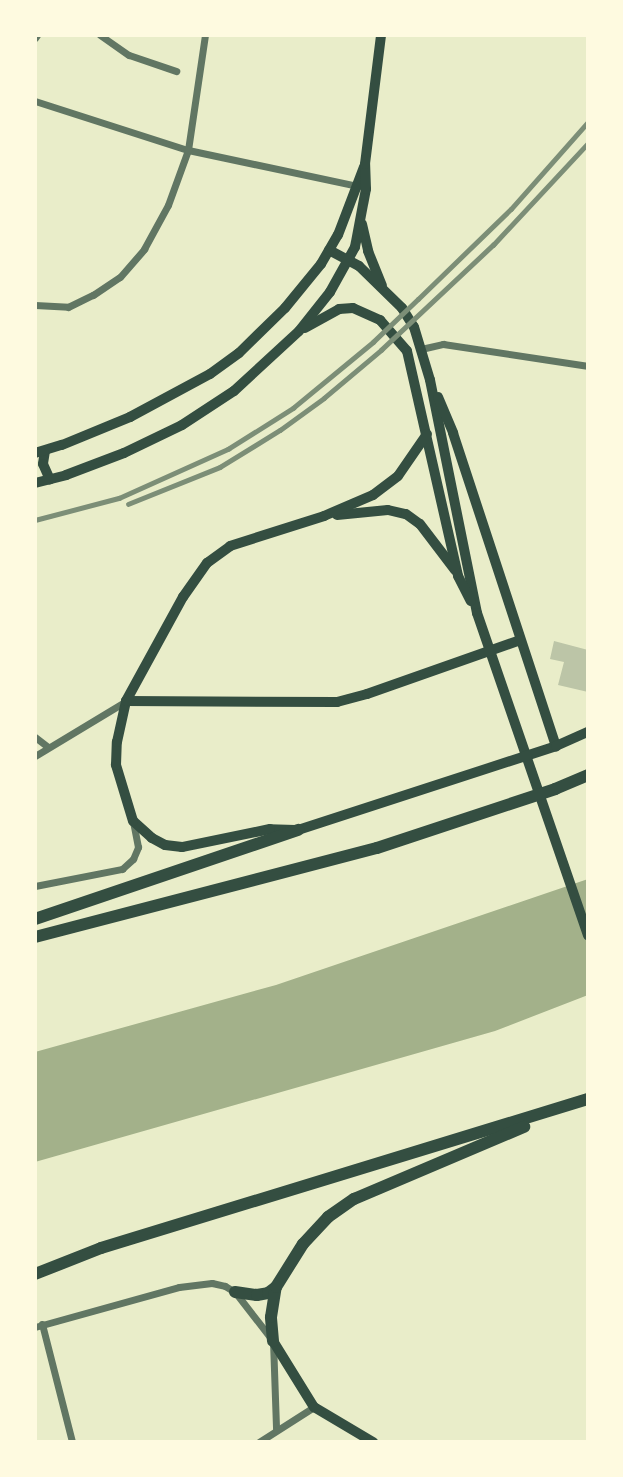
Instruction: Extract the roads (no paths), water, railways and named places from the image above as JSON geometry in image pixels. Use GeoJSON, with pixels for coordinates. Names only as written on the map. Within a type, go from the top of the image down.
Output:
{"type":"FeatureCollection","features":[{"type":"Feature","properties":{"kind":"highway"},"geometry":{"type":"LineString","coordinates":[[35,937],[377,848],[555,789],[588,775]]}},
{"type":"Feature","properties":{"kind":"highway"},"geometry":{"type":"LineString","coordinates":[[35,919],[298,830]]}},
{"type":"Feature","properties":{"kind":"highway"},"geometry":{"type":"LineString","coordinates":[[235,1292],[257,1295],[268,1293],[276,1287],[303,1244],[328,1217],[354,1199],[414,1176],[588,1099]]}},
{"type":"Feature","properties":{"kind":"highway"},"geometry":{"type":"LineString","coordinates":[[35,1274],[102,1248],[569,1107]]}},
{"type":"Feature","properties":{"kind":"highway"},"geometry":{"type":"LineString","coordinates":[[273,1341],[271,1318],[276,1287]]}},
{"type":"Feature","properties":{"kind":"main road"},"geometry":{"type":"LineString","coordinates":[[50,480],[40,452],[130,417],[210,374],[239,353],[285,308],[329,250],[360,187],[381,35]]}},
{"type":"Feature","properties":{"kind":"main road"},"geometry":{"type":"LineString","coordinates":[[360,187],[361,219],[368,251],[384,291]]}},
{"type":"Feature","properties":{"kind":"main road"},"geometry":{"type":"LineString","coordinates":[[35,483],[124,453],[182,425],[234,391],[299,331],[330,292],[355,247],[361,219]]}},
{"type":"Feature","properties":{"kind":"main road"},"geometry":{"type":"LineString","coordinates":[[329,250],[359,267],[402,308],[414,327],[430,380],[477,613],[588,936]]}},
{"type":"Feature","properties":{"kind":"main road"},"geometry":{"type":"LineString","coordinates":[[299,331],[339,309],[353,308],[380,320],[407,351],[458,576]]}},
{"type":"Feature","properties":{"kind":"main road"},"geometry":{"type":"LineString","coordinates":[[430,380],[453,433],[556,746]]}},
{"type":"Feature","properties":{"kind":"main road"},"geometry":{"type":"LineString","coordinates":[[427,434],[387,487],[324,516],[269,531],[230,546],[207,563],[183,597],[126,701],[117,742],[116,765],[133,821],[165,845],[182,847],[270,829],[298,830],[556,746],[588,732]]}},
{"type":"Feature","properties":{"kind":"main road"},"geometry":{"type":"LineString","coordinates":[[324,516],[388,510],[406,514],[420,524],[458,576],[477,613]]}},
{"type":"Feature","properties":{"kind":"main road"},"geometry":{"type":"LineString","coordinates":[[126,701],[337,702],[520,640]]}},
{"type":"Feature","properties":{"kind":"main road"},"geometry":{"type":"LineString","coordinates":[[273,1341],[314,1407],[373,1442]]}},
{"type":"Feature","properties":{"kind":"street"},"geometry":{"type":"LineString","coordinates":[[100,35],[129,55],[176,71]]}},
{"type":"Feature","properties":{"kind":"street"},"geometry":{"type":"LineString","coordinates":[[35,304],[68,307],[93,295],[120,277],[145,249],[167,205],[188,150],[205,35]]}},
{"type":"Feature","properties":{"kind":"street"},"geometry":{"type":"LineString","coordinates":[[35,101],[188,150],[360,187]]}},
{"type":"Feature","properties":{"kind":"street"},"geometry":{"type":"LineString","coordinates":[[421,349],[443,344],[588,366]]}},
{"type":"Feature","properties":{"kind":"street"},"geometry":{"type":"LineString","coordinates":[[35,756],[126,701]]}},
{"type":"Feature","properties":{"kind":"street"},"geometry":{"type":"LineString","coordinates":[[35,737],[48,747]]}},
{"type":"Feature","properties":{"kind":"street"},"geometry":{"type":"LineString","coordinates":[[35,886],[122,869],[133,859],[138,847],[133,821]]}},
{"type":"Feature","properties":{"kind":"street"},"geometry":{"type":"LineString","coordinates":[[72,1442],[38,1325],[197,1284],[225,1286],[235,1292],[273,1341],[276,1429]]}},
{"type":"Feature","properties":{"kind":"street"},"geometry":{"type":"LineString","coordinates":[[258,1442],[314,1407]]}},
{"type":"Feature","properties":{"kind":"railway"},"geometry":{"type":"LineString","coordinates":[[35,520],[119,498],[228,449],[293,408],[373,342],[511,209],[588,122]]}},
{"type":"Feature","properties":{"kind":"railway"},"geometry":{"type":"LineString","coordinates":[[128,504],[220,467],[280,430],[324,398],[381,350],[493,245],[588,143]]}}]}
